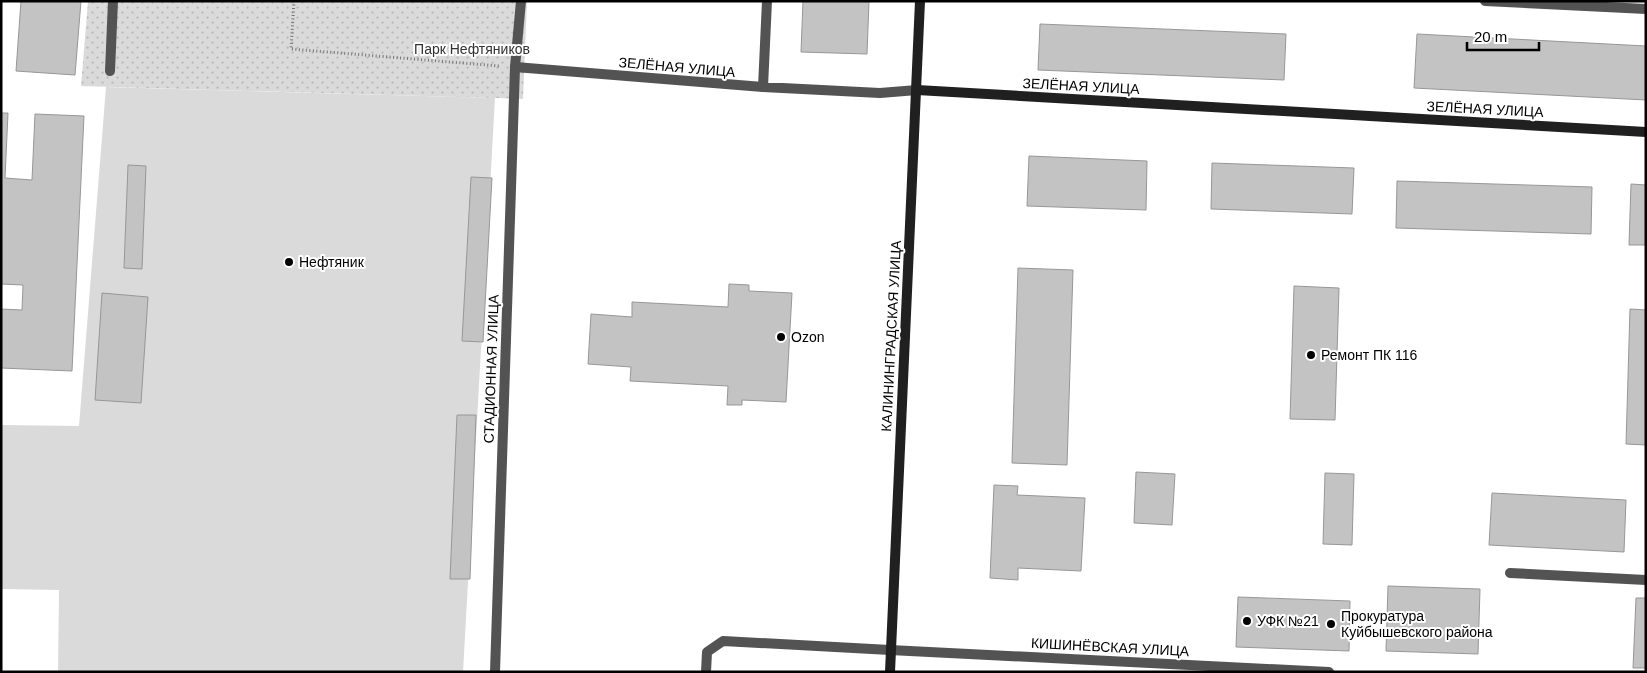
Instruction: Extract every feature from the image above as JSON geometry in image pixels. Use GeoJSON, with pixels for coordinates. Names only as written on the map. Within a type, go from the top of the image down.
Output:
{"type":"FeatureCollection","features":[{"type":"Feature","properties":{"kind":"street"},"geometry":{"type":"LineString","coordinates":[[110,70],[113,1]]}},
{"type":"Feature","properties":{"kind":"street","name":"СТАДИОННАЯ УЛИЦА"},"geometry":{"type":"LineString","coordinates":[[495,672],[515,67],[521,1]]}},
{"type":"Feature","properties":{"kind":"street"},"geometry":{"type":"LineString","coordinates":[[763,88],[767,1]]}},
{"type":"Feature","properties":{"kind":"street","name":"КАЛИНИНГРАДСКАЯ УЛИЦА"},"geometry":{"type":"LineString","coordinates":[[890,672],[920,1]]}},
{"type":"Feature","properties":{"kind":"street"},"geometry":{"type":"LineString","coordinates":[[1485,1],[1646,9]]}},
{"type":"Feature","properties":{"kind":"street","name":"ЗЕЛЁНАЯ УЛИЦА"},"geometry":{"type":"LineString","coordinates":[[515,67],[763,88],[880,94],[917,90],[1646,132]]}},
{"type":"Feature","properties":{"kind":"street"},"geometry":{"type":"LineString","coordinates":[[1510,573],[1646,580]]}},
{"type":"Feature","properties":{"kind":"street","name":"КИШИНЁВСКАЯ УЛИЦА"},"geometry":{"type":"LineString","coordinates":[[706,672],[707,652],[723,640],[1329,672]]}},
{"type":"Feature","properties":{"kind":"path"},"geometry":{"type":"LineString","coordinates":[[294,1],[292,49],[515,67]]}},
{"type":"Feature","properties":{"kind":"green space","name":"Парк Нефтяников"},"geometry":{"type":"Polygon","coordinates":[[[88,1],[527,1],[523,99],[81,86],[88,1]]]}},
{"type":"Feature","properties":{"kind":"green space","name":"Нефтяник"},"geometry":{"type":"Polygon","coordinates":[[[106,87],[495,98],[463,672],[58,672],[59,590],[1,589],[1,425],[79,426],[106,87]]]}},
{"type":"Feature","properties":{"kind":"building"},"geometry":{"type":"Polygon","coordinates":[[[21,1],[81,1],[75,75],[16,71],[21,1]]]}},
{"type":"Feature","properties":{"kind":"building"},"geometry":{"type":"Polygon","coordinates":[[[803,1],[869,1],[867,54],[801,52],[803,1]]]}},
{"type":"Feature","properties":{"kind":"building"},"geometry":{"type":"Polygon","coordinates":[[[1040,24],[1286,34],[1284,80],[1038,70],[1040,24]]]}},
{"type":"Feature","properties":{"kind":"building"},"geometry":{"type":"Polygon","coordinates":[[[1417,34],[1646,46],[1646,100],[1414,88],[1417,34]]]}},
{"type":"Feature","properties":{"kind":"building"},"geometry":{"type":"Polygon","coordinates":[[[1,113],[8,113],[5,178],[32,180],[35,114],[84,116],[72,371],[1,368],[1,309],[22,310],[23,285],[1,284],[1,113]]]}},
{"type":"Feature","properties":{"kind":"building"},"geometry":{"type":"Polygon","coordinates":[[[1029,156],[1147,161],[1146,210],[1027,206],[1029,156]]]}},
{"type":"Feature","properties":{"kind":"building"},"geometry":{"type":"Polygon","coordinates":[[[1212,163],[1354,168],[1352,214],[1211,209],[1212,163]]]}},
{"type":"Feature","properties":{"kind":"building"},"geometry":{"type":"Polygon","coordinates":[[[128,165],[146,166],[142,269],[124,268],[128,165]]]}},
{"type":"Feature","properties":{"kind":"building"},"geometry":{"type":"Polygon","coordinates":[[[471,177],[492,178],[483,342],[462,341],[471,177]]]}},
{"type":"Feature","properties":{"kind":"building"},"geometry":{"type":"Polygon","coordinates":[[[1397,181],[1592,187],[1591,234],[1396,228],[1397,181]]]}},
{"type":"Feature","properties":{"kind":"building"},"geometry":{"type":"Polygon","coordinates":[[[1631,184],[1646,185],[1646,245],[1629,245],[1631,184]]]}},
{"type":"Feature","properties":{"kind":"building"},"geometry":{"type":"Polygon","coordinates":[[[1018,268],[1073,270],[1067,465],[1012,463],[1018,268]]]}},
{"type":"Feature","properties":{"kind":"building"},"geometry":{"type":"Polygon","coordinates":[[[729,284],[749,285],[749,291],[792,293],[786,402],[742,400],[742,405],[727,405],[728,386],[630,381],[631,367],[588,364],[591,314],[632,317],[632,302],[728,307],[729,284]]]}},
{"type":"Feature","properties":{"kind":"building"},"geometry":{"type":"Polygon","coordinates":[[[1294,286],[1339,288],[1335,420],[1290,419],[1294,286]]]}},
{"type":"Feature","properties":{"kind":"building"},"geometry":{"type":"Polygon","coordinates":[[[102,293],[148,297],[141,403],[95,400],[102,293]]]}},
{"type":"Feature","properties":{"kind":"building"},"geometry":{"type":"Polygon","coordinates":[[[1630,309],[1646,310],[1646,445],[1626,444],[1630,309]]]}},
{"type":"Feature","properties":{"kind":"building"},"geometry":{"type":"Polygon","coordinates":[[[457,415],[476,415],[470,579],[450,579],[457,415]]]}},
{"type":"Feature","properties":{"kind":"building"},"geometry":{"type":"Polygon","coordinates":[[[1136,472],[1175,474],[1172,525],[1134,523],[1136,472]]]}},
{"type":"Feature","properties":{"kind":"building"},"geometry":{"type":"Polygon","coordinates":[[[1325,473],[1354,474],[1352,545],[1323,544],[1325,473]]]}},
{"type":"Feature","properties":{"kind":"building"},"geometry":{"type":"Polygon","coordinates":[[[994,485],[1018,486],[1017,495],[1085,498],[1081,571],[1018,568],[1018,580],[990,578],[994,485]]]}},
{"type":"Feature","properties":{"kind":"building"},"geometry":{"type":"Polygon","coordinates":[[[1492,493],[1626,500],[1624,552],[1489,545],[1492,493]]]}},
{"type":"Feature","properties":{"kind":"building"},"geometry":{"type":"Polygon","coordinates":[[[1388,586],[1480,589],[1478,654],[1386,651],[1388,586]]]}},
{"type":"Feature","properties":{"kind":"building"},"geometry":{"type":"Polygon","coordinates":[[[1238,597],[1350,601],[1349,651],[1236,647],[1238,597]]]}},
{"type":"Feature","properties":{"kind":"building"},"geometry":{"type":"Polygon","coordinates":[[[1636,598],[1646,598],[1646,668],[1633,668],[1636,598]]]}},
{"type":"Feature","properties":{"kind":"place","name":"Нефтяник"},"geometry":{"type":"Point","coordinates":[289,262]}},
{"type":"Feature","properties":{"kind":"place","name":"Ozon"},"geometry":{"type":"Point","coordinates":[781,337]}},
{"type":"Feature","properties":{"kind":"place","name":"Ремонт ПК 116"},"geometry":{"type":"Point","coordinates":[1311,355]}},
{"type":"Feature","properties":{"kind":"place","name":"УФК №21"},"geometry":{"type":"Point","coordinates":[1247,621]}},
{"type":"Feature","properties":{"kind":"place","name":"Прокуратура Куйбышевского района"},"geometry":{"type":"Point","coordinates":[1331,624]}}]}
